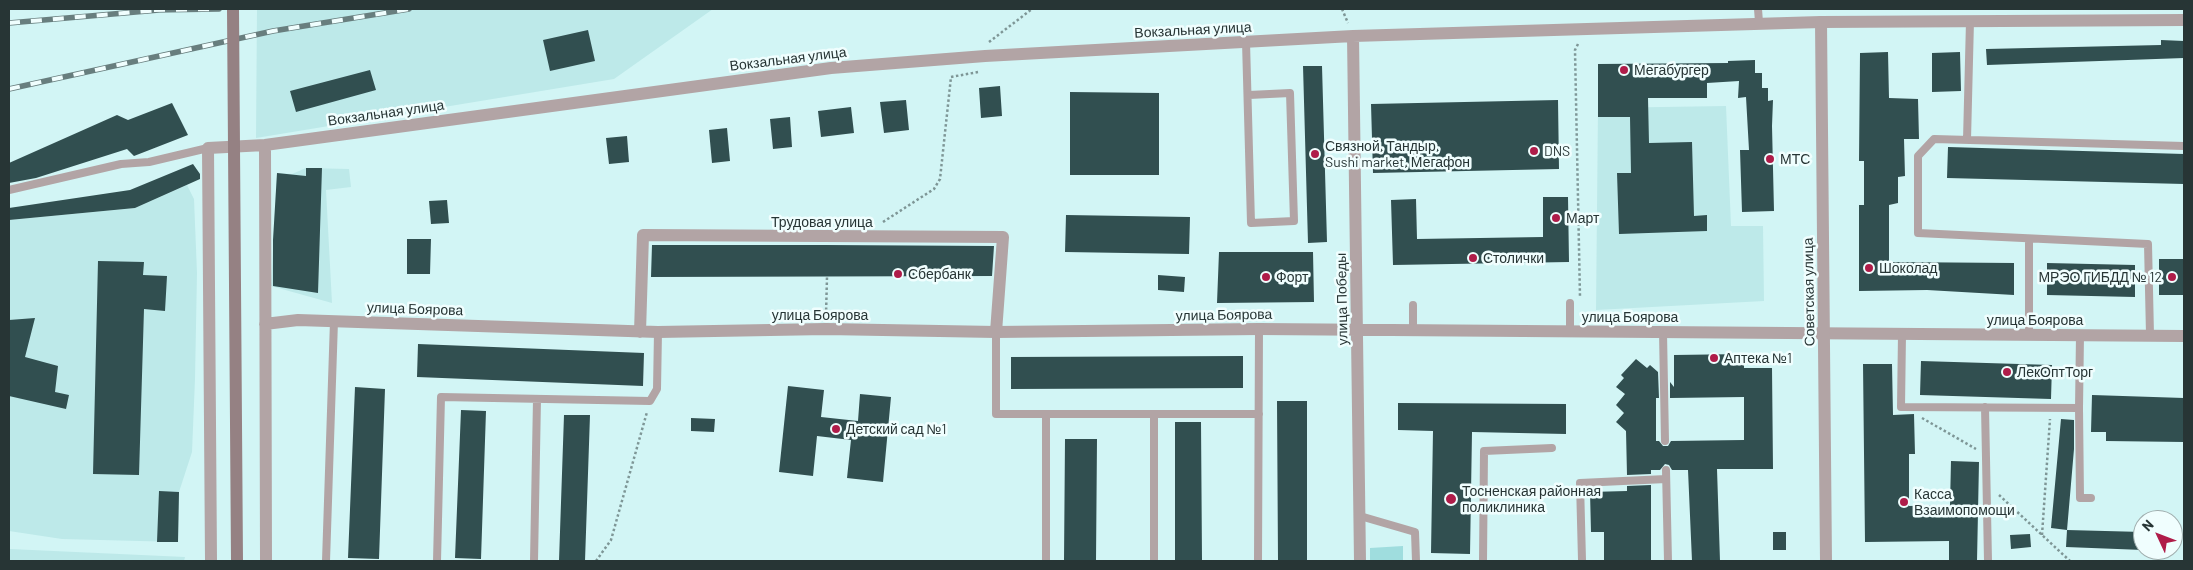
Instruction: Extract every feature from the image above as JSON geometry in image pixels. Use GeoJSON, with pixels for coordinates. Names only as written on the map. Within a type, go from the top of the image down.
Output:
{"type":"FeatureCollection","features":[{"type":"Feature","properties":{"kind":"main road"},"geometry":{"type":"LineString","coordinates":[[233,9],[237,561]]}},
{"type":"Feature","properties":{"kind":"street","name":"Вокзальная улица"},"geometry":{"type":"LineString","coordinates":[[208,148],[266,145],[831,68],[985,56],[1353,36],[1759,22],[2184,20]]}},
{"type":"Feature","properties":{"kind":"street","name":"Советская улица"},"geometry":{"type":"LineString","coordinates":[[1821,22],[1826,561]]}},
{"type":"Feature","properties":{"kind":"street","name":"улица Победы"},"geometry":{"type":"LineString","coordinates":[[1353,36],[1360,561]]}},
{"type":"Feature","properties":{"kind":"street"},"geometry":{"type":"LineString","coordinates":[[266,145],[266,561]]}},
{"type":"Feature","properties":{"kind":"street"},"geometry":{"type":"LineString","coordinates":[[208,148],[211,561]]}},
{"type":"Feature","properties":{"kind":"street","name":"Трудовая улица"},"geometry":{"type":"LineString","coordinates":[[640,332],[643,235],[1003,237],[996,332]]}},
{"type":"Feature","properties":{"kind":"street","name":"улица Боярова"},"geometry":{"type":"LineString","coordinates":[[265,324],[298,320],[640,332],[826,329],[996,332],[1258,329],[2184,336]]}},
{"type":"Feature","properties":{"kind":"lane"},"geometry":{"type":"LineString","coordinates":[[1758,9],[1759,22]]}},
{"type":"Feature","properties":{"kind":"lane"},"geometry":{"type":"LineString","coordinates":[[1967,140],[1970,21]]}},
{"type":"Feature","properties":{"kind":"lane"},"geometry":{"type":"LineString","coordinates":[[1246,42],[1252,223],[1294,221],[1290,93],[1249,94]]}},
{"type":"Feature","properties":{"kind":"lane"},"geometry":{"type":"LineString","coordinates":[[2150,336],[2148,244],[1918,233],[1918,156],[1934,139],[2184,146]]}},
{"type":"Feature","properties":{"kind":"lane"},"geometry":{"type":"LineString","coordinates":[[9,190],[121,164],[149,162],[208,148]]}},
{"type":"Feature","properties":{"kind":"lane"},"geometry":{"type":"LineString","coordinates":[[2029,238],[2029,335]]}},
{"type":"Feature","properties":{"kind":"lane"},"geometry":{"type":"LineString","coordinates":[[1570,303],[1570,331]]}},
{"type":"Feature","properties":{"kind":"lane"},"geometry":{"type":"LineString","coordinates":[[1413,305],[1413,330]]}},
{"type":"Feature","properties":{"kind":"lane"},"geometry":{"type":"LineString","coordinates":[[326,561],[334,321]]}},
{"type":"Feature","properties":{"kind":"lane"},"geometry":{"type":"LineString","coordinates":[[1258,329],[1258,561]]}},
{"type":"Feature","properties":{"kind":"lane"},"geometry":{"type":"LineString","coordinates":[[438,561],[441,398],[650,401],[657,389],[658,332]]}},
{"type":"Feature","properties":{"kind":"lane"},"geometry":{"type":"LineString","coordinates":[[996,332],[996,414],[1259,414]]}},
{"type":"Feature","properties":{"kind":"lane"},"geometry":{"type":"LineString","coordinates":[[1663,332],[1665,441]]}},
{"type":"Feature","properties":{"kind":"lane"},"geometry":{"type":"LineString","coordinates":[[1902,334],[1901,406],[2079,408]]}},
{"type":"Feature","properties":{"kind":"lane"},"geometry":{"type":"LineString","coordinates":[[2080,335],[2080,498],[2091,498]]}},
{"type":"Feature","properties":{"kind":"lane"},"geometry":{"type":"LineString","coordinates":[[534,561],[537,399]]}},
{"type":"Feature","properties":{"kind":"lane"},"geometry":{"type":"LineString","coordinates":[[1985,407],[1988,561]]}},
{"type":"Feature","properties":{"kind":"lane"},"geometry":{"type":"LineString","coordinates":[[1046,414],[1046,561]]}},
{"type":"Feature","properties":{"kind":"lane"},"geometry":{"type":"LineString","coordinates":[[1154,414],[1154,561]]}},
{"type":"Feature","properties":{"kind":"lane"},"geometry":{"type":"LineString","coordinates":[[1483,561],[1484,451],[1552,448]]}},
{"type":"Feature","properties":{"kind":"lane"},"geometry":{"type":"LineString","coordinates":[[1666,470],[1668,561]]}},
{"type":"Feature","properties":{"kind":"lane"},"geometry":{"type":"LineString","coordinates":[[1582,560],[1580,483],[1666,479]]}},
{"type":"Feature","properties":{"kind":"lane"},"geometry":{"type":"LineString","coordinates":[[1360,516],[1415,532],[1416,561]]}},
{"type":"Feature","properties":{"kind":"path"},"geometry":{"type":"LineString","coordinates":[[859,237],[934,189],[940,180],[951,77],[984,71],[984,46],[1032,9]]}},
{"type":"Feature","properties":{"kind":"path"},"geometry":{"type":"LineString","coordinates":[[1580,302],[1574,50],[1585,28]]}},
{"type":"Feature","properties":{"kind":"path"},"geometry":{"type":"LineString","coordinates":[[826,329],[827,277]]}},
{"type":"Feature","properties":{"kind":"path"},"geometry":{"type":"LineString","coordinates":[[596,561],[611,540],[650,401]]}},
{"type":"Feature","properties":{"kind":"path"},"geometry":{"type":"LineString","coordinates":[[1901,406],[1986,455]]}},
{"type":"Feature","properties":{"kind":"path"},"geometry":{"type":"LineString","coordinates":[[2042,535],[2051,408]]}},
{"type":"Feature","properties":{"kind":"path"},"geometry":{"type":"LineString","coordinates":[[1987,484],[2070,561]]}},
{"type":"Feature","properties":{"kind":"shaded area"},"geometry":{"type":"Polygon","coordinates":[[[257,9],[713,9],[614,79],[256,138],[257,9]]]}},
{"type":"Feature","properties":{"kind":"shaded area"},"geometry":{"type":"Polygon","coordinates":[[[1726,106],[1731,226],[1763,226],[1764,301],[1596,310],[1598,108],[1726,106]]]}},
{"type":"Feature","properties":{"kind":"shaded area"},"geometry":{"type":"Polygon","coordinates":[[[306,168],[349,169],[351,187],[326,190],[332,303],[271,286],[277,173],[292,174],[306,168]]]}},
{"type":"Feature","properties":{"kind":"shaded area"},"geometry":{"type":"Polygon","coordinates":[[[187,185],[194,199],[197,273],[195,379],[192,452],[179,492],[178,542],[62,539],[9,531],[9,220],[135,208],[187,185]]]}},
{"type":"Feature","properties":{"kind":"shaded area"},"geometry":{"type":"Polygon","coordinates":[[[1403,546],[1403,561],[1370,561],[1370,548],[1403,546]]]}},
{"type":"Feature","properties":{"kind":"shaded area"},"geometry":{"type":"Polygon","coordinates":[[[10,549],[185,557],[184,561],[10,561],[10,549]]]}},
{"type":"Feature","properties":{"kind":"building"},"geometry":{"type":"Polygon","coordinates":[[[588,30],[595,61],[550,71],[543,40],[588,30]]]}},
{"type":"Feature","properties":{"kind":"building"},"geometry":{"type":"Polygon","coordinates":[[[2161,40],[2184,41],[2184,58],[1987,65],[1986,49],[2161,45],[2161,40]]]}},
{"type":"Feature","properties":{"kind":"building"},"geometry":{"type":"Polygon","coordinates":[[[1888,52],[1889,98],[1918,99],[1919,139],[1904,139],[1905,176],[1898,177],[1898,203],[1889,205],[1889,262],[2014,263],[2014,295],[1927,290],[1859,291],[1859,205],[1864,205],[1864,161],[1859,161],[1860,53],[1888,52]]]}},
{"type":"Feature","properties":{"kind":"building"},"geometry":{"type":"Polygon","coordinates":[[[1960,52],[1961,91],[1932,92],[1932,53],[1960,52]]]}},
{"type":"Feature","properties":{"kind":"building"},"geometry":{"type":"Polygon","coordinates":[[[1755,60],[1755,73],[1762,73],[1762,88],[1768,88],[1768,101],[1773,100],[1774,211],[1742,212],[1740,150],[1749,150],[1746,97],[1738,98],[1739,81],[1707,83],[1707,98],[1648,98],[1649,143],[1692,142],[1694,216],[1707,215],[1707,231],[1619,234],[1617,173],[1631,173],[1630,117],[1598,117],[1598,64],[1728,63],[1728,61],[1755,60]]]}},
{"type":"Feature","properties":{"kind":"building","name":"Связной, Тандыр, Sushi market, Мегафон"},"geometry":{"type":"Polygon","coordinates":[[[1303,66],[1322,66],[1327,242],[1308,243],[1303,66]]]}},
{"type":"Feature","properties":{"kind":"building"},"geometry":{"type":"Polygon","coordinates":[[[370,70],[376,90],[296,112],[290,91],[370,70]]]}},
{"type":"Feature","properties":{"kind":"building"},"geometry":{"type":"Polygon","coordinates":[[[1000,86],[1002,116],[981,118],[979,88],[1000,86]]]}},
{"type":"Feature","properties":{"kind":"building"},"geometry":{"type":"Polygon","coordinates":[[[1070,92],[1159,93],[1159,175],[1070,175],[1070,92]]]}},
{"type":"Feature","properties":{"kind":"building"},"geometry":{"type":"Polygon","coordinates":[[[906,100],[909,130],[884,133],[880,102],[906,100]]]}},
{"type":"Feature","properties":{"kind":"building"},"geometry":{"type":"Polygon","coordinates":[[[1558,100],[1559,169],[1373,173],[1371,104],[1558,100]]]}},
{"type":"Feature","properties":{"kind":"building"},"geometry":{"type":"Polygon","coordinates":[[[172,103],[188,135],[134,156],[127,149],[36,178],[9,183],[9,163],[117,115],[128,120],[172,103]]]}},
{"type":"Feature","properties":{"kind":"building"},"geometry":{"type":"Polygon","coordinates":[[[851,107],[854,133],[821,137],[818,111],[851,107]]]}},
{"type":"Feature","properties":{"kind":"building"},"geometry":{"type":"Polygon","coordinates":[[[790,117],[792,147],[773,149],[770,119],[790,117]]]}},
{"type":"Feature","properties":{"kind":"building"},"geometry":{"type":"Polygon","coordinates":[[[727,128],[730,161],[712,163],[709,130],[727,128]]]}},
{"type":"Feature","properties":{"kind":"building"},"geometry":{"type":"Polygon","coordinates":[[[627,136],[629,162],[609,164],[606,138],[627,136]]]}},
{"type":"Feature","properties":{"kind":"building"},"geometry":{"type":"Polygon","coordinates":[[[1948,147],[2184,154],[2184,184],[1947,178],[1948,147]]]}},
{"type":"Feature","properties":{"kind":"building"},"geometry":{"type":"Polygon","coordinates":[[[193,164],[200,174],[200,179],[135,208],[9,220],[9,208],[130,190],[193,164]]]}},
{"type":"Feature","properties":{"kind":"building"},"geometry":{"type":"Polygon","coordinates":[[[306,168],[322,168],[318,293],[273,286],[273,240],[277,173],[306,176],[306,168]]]}},
{"type":"Feature","properties":{"kind":"building","name":"Март"},"geometry":{"type":"Polygon","coordinates":[[[1543,197],[1568,197],[1569,262],[1393,265],[1391,200],[1416,199],[1417,239],[1543,237],[1543,197]]]}},
{"type":"Feature","properties":{"kind":"building"},"geometry":{"type":"Polygon","coordinates":[[[447,200],[449,223],[431,224],[429,201],[447,200]]]}},
{"type":"Feature","properties":{"kind":"building"},"geometry":{"type":"Polygon","coordinates":[[[1066,215],[1190,217],[1189,254],[1065,252],[1066,215]]]}},
{"type":"Feature","properties":{"kind":"building"},"geometry":{"type":"Polygon","coordinates":[[[407,239],[431,239],[430,274],[407,274],[407,239]]]}},
{"type":"Feature","properties":{"kind":"building"},"geometry":{"type":"Polygon","coordinates":[[[652,245],[994,246],[992,276],[651,277],[652,245]]]}},
{"type":"Feature","properties":{"kind":"building","name":"Форт"},"geometry":{"type":"Polygon","coordinates":[[[1219,252],[1313,252],[1314,302],[1217,303],[1219,252]]]}},
{"type":"Feature","properties":{"kind":"building","name":"МРЭО ГИБДД № 12"},"geometry":{"type":"Polygon","coordinates":[[[2159,259],[2184,259],[2184,295],[2159,295],[2159,259]]]}},
{"type":"Feature","properties":{"kind":"building"},"geometry":{"type":"Polygon","coordinates":[[[98,261],[144,262],[143,275],[167,276],[165,311],[144,309],[139,475],[93,474],[98,261]]]}},
{"type":"Feature","properties":{"kind":"building"},"geometry":{"type":"Polygon","coordinates":[[[2047,263],[2135,265],[2135,297],[2047,295],[2047,263]]]}},
{"type":"Feature","properties":{"kind":"building"},"geometry":{"type":"Polygon","coordinates":[[[1158,275],[1185,277],[1184,292],[1158,290],[1158,275]]]}},
{"type":"Feature","properties":{"kind":"building"},"geometry":{"type":"Polygon","coordinates":[[[35,318],[25,357],[58,366],[55,392],[69,395],[66,409],[9,396],[9,320],[35,318]]]}},
{"type":"Feature","properties":{"kind":"building"},"geometry":{"type":"Polygon","coordinates":[[[418,344],[644,353],[643,386],[417,377],[418,344]]]}},
{"type":"Feature","properties":{"kind":"building"},"geometry":{"type":"Polygon","coordinates":[[[1744,354],[1744,368],[1772,368],[1773,469],[1717,469],[1720,561],[1692,561],[1688,470],[1672,470],[1669,465],[1665,464],[1660,470],[1651,470],[1651,474],[1627,475],[1626,431],[1616,422],[1624,413],[1616,405],[1625,394],[1616,387],[1624,378],[1621,375],[1636,359],[1647,368],[1650,365],[1658,372],[1659,398],[1656,398],[1656,441],[1659,441],[1663,446],[1668,446],[1671,441],[1744,440],[1744,397],[1670,398],[1670,382],[1674,387],[1674,355],[1744,354]]]}},
{"type":"Feature","properties":{"kind":"building"},"geometry":{"type":"Polygon","coordinates":[[[1243,356],[1243,388],[1011,389],[1011,357],[1243,356]]]}},
{"type":"Feature","properties":{"kind":"building"},"geometry":{"type":"Polygon","coordinates":[[[1921,361],[2052,365],[2051,399],[1920,395],[1921,361]]]}},
{"type":"Feature","properties":{"kind":"building"},"geometry":{"type":"Polygon","coordinates":[[[1863,364],[1892,364],[1893,415],[1914,414],[1915,454],[1909,454],[1909,506],[1950,505],[1951,461],[1979,462],[1977,561],[1949,561],[1949,541],[1865,542],[1863,364]]]}},
{"type":"Feature","properties":{"kind":"building","name":"Детский сад №1"},"geometry":{"type":"Polygon","coordinates":[[[788,386],[824,390],[821,417],[858,421],[860,394],[891,397],[883,482],[847,478],[851,440],[817,436],[813,476],[779,472],[788,386]]]}},
{"type":"Feature","properties":{"kind":"building"},"geometry":{"type":"Polygon","coordinates":[[[355,387],[385,389],[379,559],[348,558],[355,387]]]}},
{"type":"Feature","properties":{"kind":"building"},"geometry":{"type":"Polygon","coordinates":[[[2092,395],[2184,398],[2184,442],[2106,441],[2106,432],[2091,432],[2092,395]]]}},
{"type":"Feature","properties":{"kind":"building"},"geometry":{"type":"Polygon","coordinates":[[[1277,401],[1307,401],[1307,561],[1278,561],[1277,401]]]}},
{"type":"Feature","properties":{"kind":"building","name":"Тосненская районная поликлиника"},"geometry":{"type":"Polygon","coordinates":[[[1398,403],[1566,404],[1566,434],[1472,432],[1470,554],[1431,553],[1433,431],[1398,430],[1398,403]]]}},
{"type":"Feature","properties":{"kind":"building"},"geometry":{"type":"Polygon","coordinates":[[[461,410],[486,411],[481,559],[455,558],[461,410]]]}},
{"type":"Feature","properties":{"kind":"building"},"geometry":{"type":"Polygon","coordinates":[[[564,415],[590,415],[585,561],[559,561],[564,415]]]}},
{"type":"Feature","properties":{"kind":"building"},"geometry":{"type":"Polygon","coordinates":[[[691,418],[715,419],[714,432],[691,431],[691,418]]]}},
{"type":"Feature","properties":{"kind":"building"},"geometry":{"type":"Polygon","coordinates":[[[2061,419],[2074,420],[2074,449],[2067,530],[2051,528],[2061,419]]]}},
{"type":"Feature","properties":{"kind":"building"},"geometry":{"type":"Polygon","coordinates":[[[1175,422],[1201,422],[1202,561],[1175,561],[1175,422]]]}},
{"type":"Feature","properties":{"kind":"building"},"geometry":{"type":"Polygon","coordinates":[[[1065,439],[1097,439],[1096,561],[1064,561],[1065,439]]]}},
{"type":"Feature","properties":{"kind":"building"},"geometry":{"type":"Polygon","coordinates":[[[1651,485],[1651,561],[1604,561],[1604,532],[1591,532],[1590,492],[1627,491],[1627,486],[1651,485]]]}},
{"type":"Feature","properties":{"kind":"building"},"geometry":{"type":"Polygon","coordinates":[[[159,491],[179,492],[178,542],[157,542],[159,491]]]}},
{"type":"Feature","properties":{"kind":"building"},"geometry":{"type":"Polygon","coordinates":[[[2067,530],[2133,532],[2133,550],[2066,547],[2067,530]]]}},
{"type":"Feature","properties":{"kind":"building"},"geometry":{"type":"Polygon","coordinates":[[[1773,532],[1786,532],[1786,550],[1773,550],[1773,532]]]}},
{"type":"Feature","properties":{"kind":"building"},"geometry":{"type":"Polygon","coordinates":[[[2030,534],[2031,547],[2011,549],[2010,535],[2030,534]]]}},
{"type":"Feature","properties":{"kind":"railway"},"geometry":{"type":"LineString","coordinates":[[154,10],[219,9]]}},
{"type":"Feature","properties":{"kind":"railway"},"geometry":{"type":"LineString","coordinates":[[9,89],[273,31],[409,9]]}},
{"type":"Feature","properties":{"kind":"railway"},"geometry":{"type":"LineString","coordinates":[[9,23],[159,10]]}},
{"type":"Feature","properties":{"kind":"place","name":"Мегабургер"},"geometry":{"type":"Point","coordinates":[1624,70]}},
{"type":"Feature","properties":{"kind":"place","name":"DNS"},"geometry":{"type":"Point","coordinates":[1534,151]}},
{"type":"Feature","properties":{"kind":"place","name":"Связной, Тандыр, Sushi market, Мегафон"},"geometry":{"type":"Point","coordinates":[1315,154]}},
{"type":"Feature","properties":{"kind":"place","name":"МТС"},"geometry":{"type":"Point","coordinates":[1770,159]}},
{"type":"Feature","properties":{"kind":"place","name":"Март"},"geometry":{"type":"Point","coordinates":[1556,218]}},
{"type":"Feature","properties":{"kind":"place","name":"Столички"},"geometry":{"type":"Point","coordinates":[1473,258]}},
{"type":"Feature","properties":{"kind":"place","name":"Шоколад"},"geometry":{"type":"Point","coordinates":[1869,268]}},
{"type":"Feature","properties":{"kind":"place","name":"Сбербанк"},"geometry":{"type":"Point","coordinates":[898,274]}},
{"type":"Feature","properties":{"kind":"place","name":"Форт"},"geometry":{"type":"Point","coordinates":[1266,277]}},
{"type":"Feature","properties":{"kind":"place","name":"МРЭО ГИБДД № 12"},"geometry":{"type":"Point","coordinates":[2172,277]}},
{"type":"Feature","properties":{"kind":"place","name":"Аптека №1"},"geometry":{"type":"Point","coordinates":[1714,358]}},
{"type":"Feature","properties":{"kind":"place","name":"ЛекОптТорг"},"geometry":{"type":"Point","coordinates":[2007,372]}},
{"type":"Feature","properties":{"kind":"place","name":"Детский сад №1"},"geometry":{"type":"Point","coordinates":[836,429]}},
{"type":"Feature","properties":{"kind":"place","name":"Тосненская районная поликлиника"},"geometry":{"type":"Point","coordinates":[1451,499]}},
{"type":"Feature","properties":{"kind":"place","name":"Касса Взаимопомощи"},"geometry":{"type":"Point","coordinates":[1904,502]}}]}
